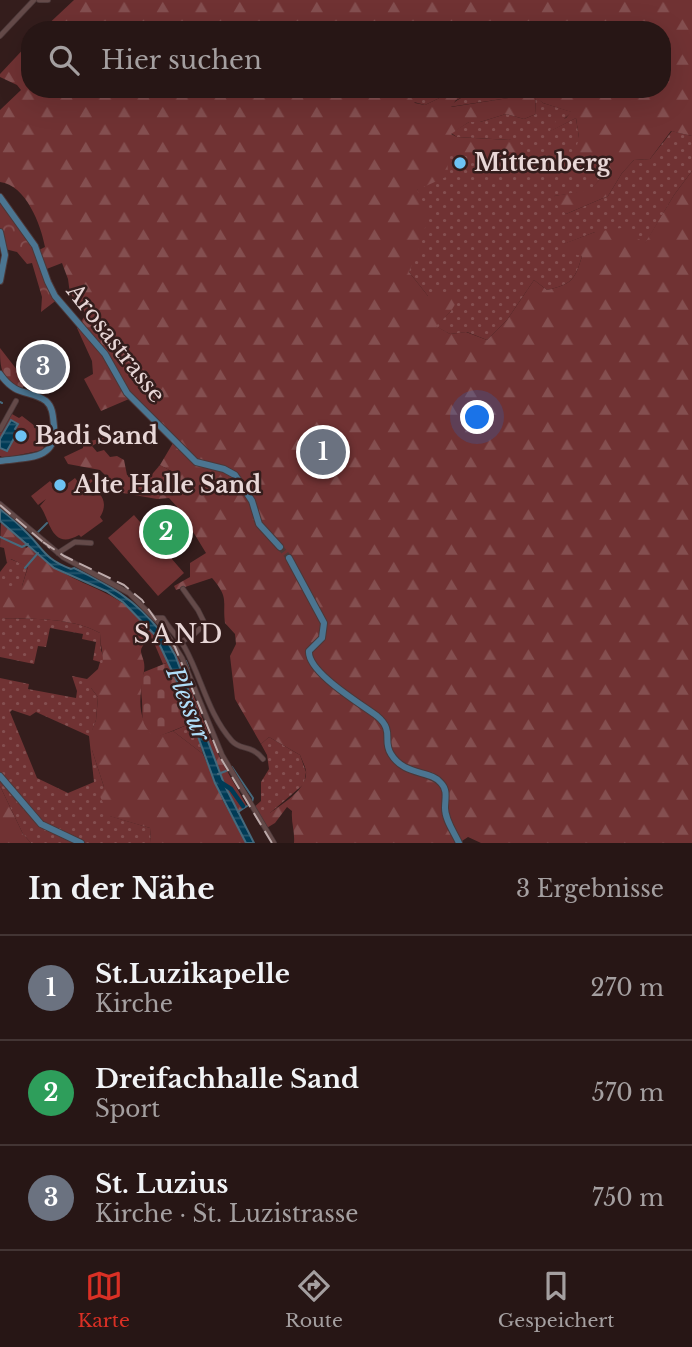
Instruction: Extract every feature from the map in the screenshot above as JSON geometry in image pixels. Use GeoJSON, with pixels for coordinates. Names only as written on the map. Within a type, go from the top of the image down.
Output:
{"type":"FeatureCollection","features":[{"type":"Feature","properties":{"kind":"main road","name":"Arosastrasse"},"geometry":{"type":"LineString","coordinates":[[0,197],[36,248],[55,296],[105,354],[127,393],[196,462],[222,468],[235,475],[252,501],[258,524],[280,547]]}},
{"type":"Feature","properties":{"kind":"main road"},"geometry":{"type":"LineString","coordinates":[[0,232],[5,260],[0,281]]}},
{"type":"Feature","properties":{"kind":"main road"},"geometry":{"type":"LineString","coordinates":[[0,374],[15,389],[40,398],[48,404],[52,412],[55,438],[52,447],[45,453],[0,461]]}},
{"type":"Feature","properties":{"kind":"main road"},"geometry":{"type":"LineString","coordinates":[[289,558],[324,622],[323,636],[309,652],[311,660],[342,691],[384,722],[388,731],[389,751],[394,758],[412,772],[436,778],[442,783],[446,795],[447,817],[459,843]]}},
{"type":"Feature","properties":{"kind":"main road"},"geometry":{"type":"LineString","coordinates":[[0,776],[41,824],[81,843]]}},
{"type":"Feature","properties":{"kind":"street"},"geometry":{"type":"LineString","coordinates":[[0,36],[37,0],[48,0]]}},
{"type":"Feature","properties":{"kind":"street"},"geometry":{"type":"LineString","coordinates":[[0,430],[16,401]]}},
{"type":"Feature","properties":{"kind":"street"},"geometry":{"type":"LineString","coordinates":[[0,504],[58,553],[122,589],[156,618],[181,656],[225,762],[274,843]]}},
{"type":"Feature","properties":{"kind":"street"},"geometry":{"type":"LineString","coordinates":[[58,553],[75,541],[91,543]]}},
{"type":"Feature","properties":{"kind":"street"},"geometry":{"type":"LineString","coordinates":[[181,642],[205,624],[183,589]]}},
{"type":"Feature","properties":{"kind":"street"},"geometry":{"type":"LineString","coordinates":[[156,618],[163,617],[181,642],[223,731],[234,744],[251,748],[263,760]]}},
{"type":"Feature","properties":{"kind":"green space"},"geometry":{"type":"Polygon","coordinates":[[[74,0],[692,0],[692,136],[671,131],[650,159],[634,160],[622,173],[608,196],[566,214],[555,203],[554,196],[590,190],[601,178],[604,169],[582,173],[572,163],[579,138],[576,118],[549,132],[556,121],[566,118],[571,112],[543,103],[536,98],[671,98],[671,21],[52,21],[74,0]]]}},
{"type":"Feature","properties":{"kind":"green space"},"geometry":{"type":"Polygon","coordinates":[[[21,52],[21,90],[17,85],[0,77],[21,52]]]}},
{"type":"Feature","properties":{"kind":"green space"},"geometry":{"type":"Polygon","coordinates":[[[21,90],[21,98],[411,98],[415,103],[425,105],[439,98],[460,98],[451,107],[508,98],[535,98],[536,114],[524,119],[506,114],[480,122],[469,122],[451,134],[457,137],[512,140],[519,142],[525,150],[514,154],[447,154],[448,176],[417,190],[427,210],[424,236],[409,272],[428,296],[460,296],[451,311],[436,326],[450,334],[466,332],[487,340],[507,320],[534,280],[547,290],[571,280],[582,256],[564,252],[563,244],[595,232],[621,228],[645,243],[692,171],[692,843],[481,843],[468,837],[459,843],[294,843],[292,811],[287,807],[275,823],[265,829],[255,813],[261,810],[270,813],[287,801],[303,784],[306,771],[300,755],[269,737],[261,744],[235,699],[230,656],[236,644],[235,634],[225,623],[224,600],[218,585],[212,578],[176,590],[174,586],[190,577],[190,563],[206,553],[179,509],[169,498],[157,499],[123,493],[100,470],[68,464],[64,457],[83,448],[83,443],[102,438],[103,429],[109,436],[92,446],[97,452],[104,450],[110,457],[117,456],[124,460],[127,475],[142,481],[165,481],[171,471],[160,465],[173,443],[129,399],[101,411],[84,379],[93,374],[92,361],[77,328],[86,314],[70,294],[62,263],[44,270],[37,251],[45,247],[31,207],[17,190],[0,182],[0,110],[21,90]]]}},
{"type":"Feature","properties":{"kind":"green space"},"geometry":{"type":"Polygon","coordinates":[[[399,98],[439,98],[425,105],[399,98]]]}},
{"type":"Feature","properties":{"kind":"green space"},"geometry":{"type":"Polygon","coordinates":[[[461,98],[508,98],[449,107],[461,98]]]}},
{"type":"Feature","properties":{"kind":"green space"},"geometry":{"type":"Polygon","coordinates":[[[535,98],[572,112],[550,131],[576,118],[579,138],[604,169],[601,178],[590,191],[554,196],[566,214],[608,196],[622,173],[634,160],[650,159],[672,131],[692,136],[692,171],[674,195],[645,244],[595,232],[564,244],[582,256],[571,280],[547,290],[534,280],[507,320],[487,340],[467,332],[450,334],[435,326],[451,311],[428,296],[409,272],[413,259],[417,190],[447,154],[513,154],[512,140],[457,137],[451,133],[469,122],[480,122],[506,114],[524,119],[536,114],[535,98]]]}},
{"type":"Feature","properties":{"kind":"green space"},"geometry":{"type":"Polygon","coordinates":[[[0,197],[35,246],[58,299],[41,312],[42,297],[32,263],[27,264],[17,252],[5,249],[0,232],[0,197]]]}},
{"type":"Feature","properties":{"kind":"green space"},"geometry":{"type":"Polygon","coordinates":[[[0,348],[21,375],[28,379],[22,389],[3,373],[0,348]]]}},
{"type":"Feature","properties":{"kind":"green space","name":"Badi Sand"},"geometry":{"type":"Polygon","coordinates":[[[12,414],[19,418],[22,416],[38,430],[43,439],[43,450],[4,458],[0,456],[0,433],[12,414]]]}},
{"type":"Feature","properties":{"kind":"green space"},"geometry":{"type":"Polygon","coordinates":[[[160,465],[171,471],[165,482],[148,479],[160,465]]]}},
{"type":"Feature","properties":{"kind":"green space"},"geometry":{"type":"Polygon","coordinates":[[[75,478],[81,486],[91,479],[93,481],[86,487],[100,494],[104,502],[100,517],[103,521],[81,537],[79,535],[62,539],[53,531],[40,506],[46,499],[38,505],[31,496],[50,481],[58,491],[75,478]]]}},
{"type":"Feature","properties":{"kind":"green space"},"geometry":{"type":"Polygon","coordinates":[[[134,515],[184,573],[158,596],[108,538],[134,515]]]}},
{"type":"Feature","properties":{"kind":"green space"},"geometry":{"type":"Polygon","coordinates":[[[1,522],[26,544],[26,548],[29,546],[55,568],[127,606],[147,625],[154,638],[158,639],[169,662],[163,664],[152,638],[141,650],[144,665],[140,706],[144,722],[155,737],[173,731],[203,754],[223,801],[246,843],[151,843],[150,828],[109,816],[99,794],[104,787],[92,750],[92,730],[96,720],[98,697],[91,688],[90,681],[102,663],[100,633],[64,621],[0,618],[0,586],[22,586],[28,567],[11,559],[7,563],[4,548],[0,547],[1,522]]]}},
{"type":"Feature","properties":{"kind":"green space"},"geometry":{"type":"Polygon","coordinates":[[[10,559],[28,566],[22,586],[0,586],[0,572],[10,559]]]}},
{"type":"Feature","properties":{"kind":"green space"},"geometry":{"type":"Polygon","coordinates":[[[0,618],[64,621],[100,633],[105,661],[91,688],[98,697],[92,731],[92,750],[110,816],[150,828],[151,843],[31,843],[23,834],[0,786],[0,678],[29,684],[28,689],[76,698],[77,691],[72,676],[87,679],[98,669],[100,662],[93,660],[96,642],[82,639],[83,634],[50,628],[46,647],[38,646],[34,664],[0,657],[0,618]],[[12,710],[10,712],[37,778],[68,793],[94,782],[89,736],[36,712],[30,716],[12,710]]]}},
{"type":"Feature","properties":{"kind":"green space"},"geometry":{"type":"Polygon","coordinates":[[[163,632],[180,661],[209,735],[206,736],[175,655],[163,632]]]}},
{"type":"Feature","properties":{"kind":"green space"},"geometry":{"type":"Polygon","coordinates":[[[169,662],[194,722],[155,738],[143,721],[142,680],[144,672],[169,662]]]}},
{"type":"Feature","properties":{"kind":"green space"},"geometry":{"type":"Polygon","coordinates":[[[194,722],[203,754],[173,731],[194,722]]]}},
{"type":"Feature","properties":{"kind":"green space"},"geometry":{"type":"Polygon","coordinates":[[[209,735],[247,806],[239,812],[216,765],[206,736],[209,735]]]}},
{"type":"Feature","properties":{"kind":"green space"},"geometry":{"type":"Polygon","coordinates":[[[269,737],[300,755],[306,772],[304,784],[270,813],[255,813],[253,808],[261,801],[261,782],[269,769],[267,755],[261,744],[269,737]]]}},
{"type":"Feature","properties":{"kind":"green space"},"geometry":{"type":"Polygon","coordinates":[[[0,786],[23,834],[31,843],[0,843],[0,786]]]}},
{"type":"Feature","properties":{"kind":"water"},"geometry":{"type":"Polygon","coordinates":[[[11,420],[18,424],[15,429],[18,431],[7,451],[0,448],[0,439],[11,420]]]}},
{"type":"Feature","properties":{"kind":"water"},"geometry":{"type":"Polygon","coordinates":[[[0,509],[49,557],[121,594],[141,610],[160,631],[154,634],[123,602],[106,591],[54,568],[0,521],[0,509]]]}},
{"type":"Feature","properties":{"kind":"water","name":"Plessur"},"geometry":{"type":"Polygon","coordinates":[[[162,633],[175,655],[225,786],[254,843],[246,843],[215,783],[181,690],[156,637],[162,633]]]}},
{"type":"Feature","properties":{"kind":"waterway"},"geometry":{"type":"LineString","coordinates":[[38,532],[47,523]]}},
{"type":"Feature","properties":{"kind":"waterway"},"geometry":{"type":"LineString","coordinates":[[0,537],[22,547],[28,544]]}},
{"type":"Feature","properties":{"kind":"waterway"},"geometry":{"type":"LineString","coordinates":[[25,568],[38,553]]}},
{"type":"Feature","properties":{"kind":"waterway","name":"Plessur"},"geometry":{"type":"LineString","coordinates":[[186,661],[189,669]]}},
{"type":"Feature","properties":{"kind":"waterway"},"geometry":{"type":"LineString","coordinates":[[232,767],[253,798],[252,802]]}},
{"type":"Feature","properties":{"kind":"waterway"},"geometry":{"type":"LineString","coordinates":[[218,774],[226,771]]}},
{"type":"Feature","properties":{"kind":"waterway"},"geometry":{"type":"LineString","coordinates":[[220,782],[231,789],[243,806]]}},
{"type":"Feature","properties":{"kind":"waterway"},"geometry":{"type":"LineString","coordinates":[[238,812],[247,806]]}},
{"type":"Feature","properties":{"kind":"tunnel"},"geometry":{"type":"LineString","coordinates":[[280,547],[289,558]]}},
{"type":"Feature","properties":{"kind":"railway"},"geometry":{"type":"LineString","coordinates":[[0,505],[50,548]]}},
{"type":"Feature","properties":{"kind":"railway"},"geometry":{"type":"LineString","coordinates":[[43,542],[64,556],[124,585],[142,600],[175,647],[220,757],[272,843]]}},
{"type":"Feature","properties":{"kind":"place","name":"Mittenberg"},"geometry":{"type":"Point","coordinates":[460,163]}},
{"type":"Feature","properties":{"kind":"place","name":"St. Luzius"},"geometry":{"type":"Point","coordinates":[43,367]}},
{"type":"Feature","properties":{"kind":"place","name":"Badi Sand"},"geometry":{"type":"Point","coordinates":[21,436]}},
{"type":"Feature","properties":{"kind":"place","name":"St.Luzikapelle"},"geometry":{"type":"Point","coordinates":[323,452]}},
{"type":"Feature","properties":{"kind":"place","name":"Alte Halle Sand"},"geometry":{"type":"Point","coordinates":[60,485]}},
{"type":"Feature","properties":{"kind":"place","name":"Dreifachhalle Sand"},"geometry":{"type":"Point","coordinates":[166,532]}},
{"type":"Feature","properties":{"kind":"district","name":"SAND"},"geometry":{"type":"Point","coordinates":[179,634]}}]}
